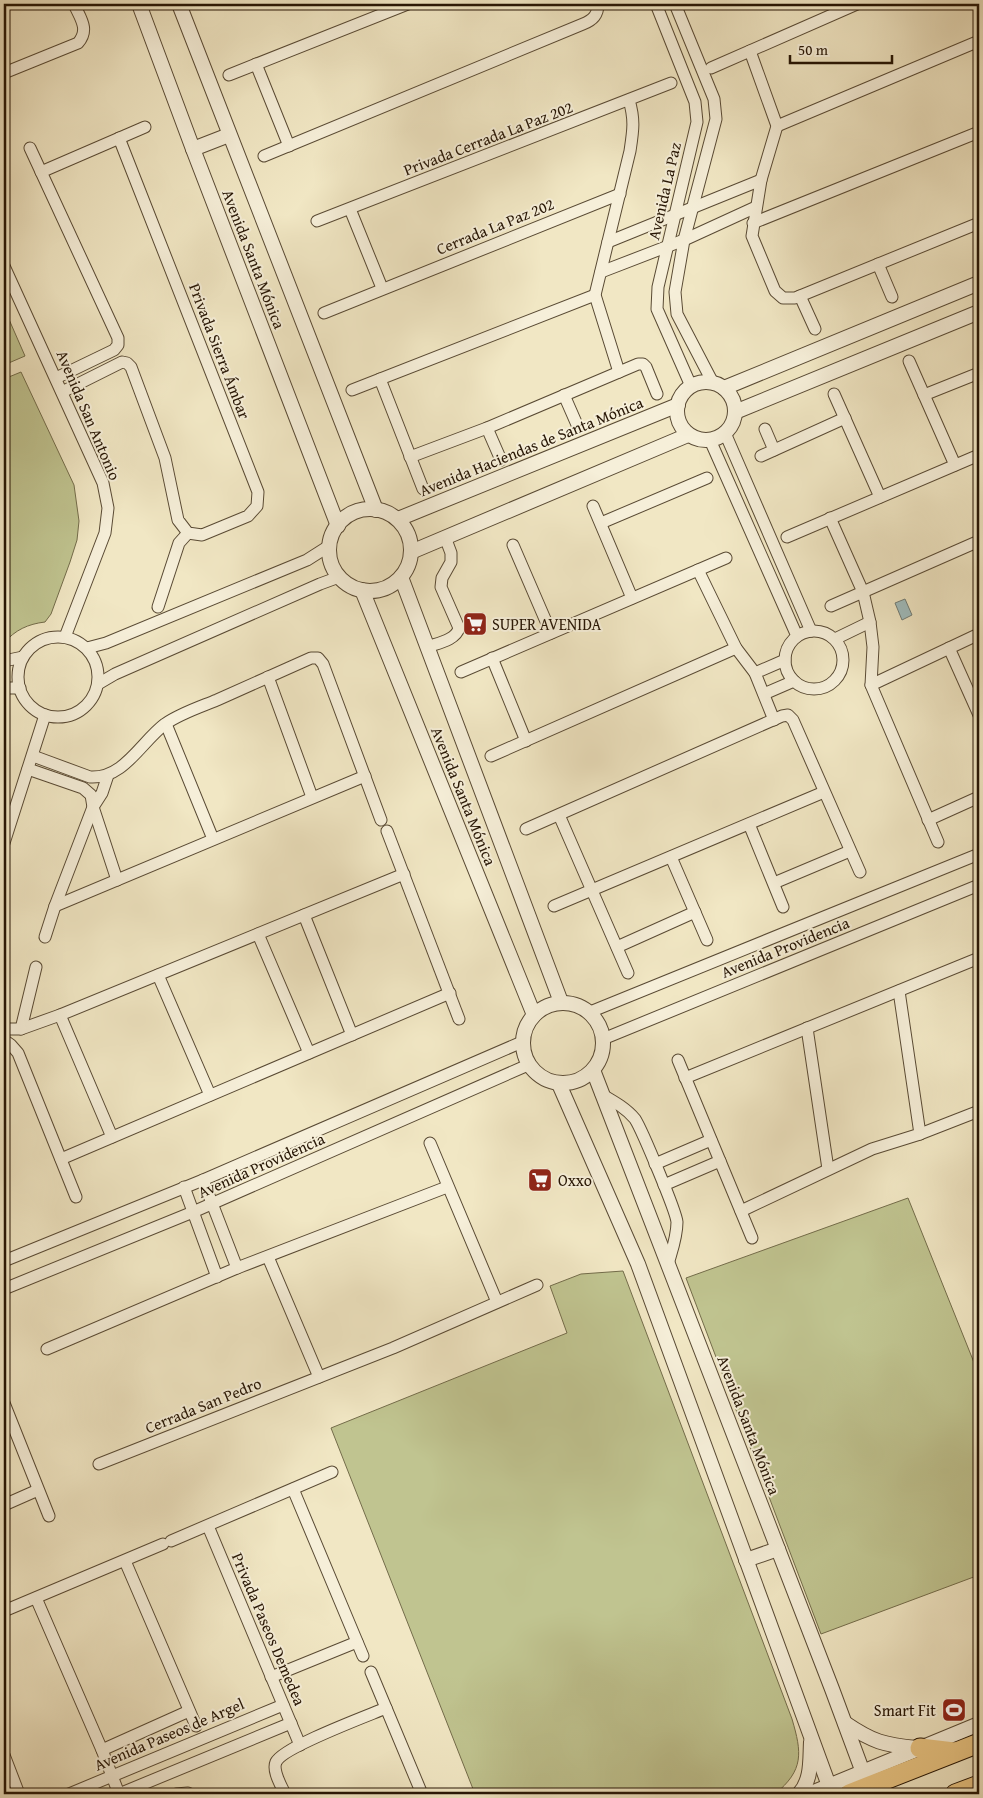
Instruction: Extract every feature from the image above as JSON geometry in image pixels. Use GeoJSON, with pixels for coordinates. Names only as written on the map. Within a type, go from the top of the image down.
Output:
{"type":"FeatureCollection","features":[{"type":"Feature","properties":{"kind":"highway"},"geometry":{"type":"LineString","coordinates":[[849,1794],[867,1784],[979,1743]]}},
{"type":"Feature","properties":{"kind":"highway"},"geometry":{"type":"LineString","coordinates":[[920,1748],[958,1752]]}},
{"type":"Feature","properties":{"kind":"highway"},"geometry":{"type":"LineString","coordinates":[[955,1794],[979,1785]]}},
{"type":"Feature","properties":{"kind":"street"},"geometry":{"type":"LineString","coordinates":[[4,74],[78,43],[84,36],[84,28],[74,4]]}},
{"type":"Feature","properties":{"kind":"street","name":"Avenida Santa Mónica"},"geometry":{"type":"LineString","coordinates":[[139,4],[193,150],[338,526]]}},
{"type":"Feature","properties":{"kind":"street","name":"Avenida Santa Mónica"},"geometry":{"type":"LineString","coordinates":[[179,4],[376,510]]}},
{"type":"Feature","properties":{"kind":"street"},"geometry":{"type":"LineString","coordinates":[[229,75],[408,4]]}},
{"type":"Feature","properties":{"kind":"street"},"geometry":{"type":"LineString","coordinates":[[264,156],[583,24],[596,15],[598,4]]}},
{"type":"Feature","properties":{"kind":"street","name":"Avenida La Paz"},"geometry":{"type":"LineString","coordinates":[[656,4],[695,102],[697,122],[658,287],[657,309],[691,386]]}},
{"type":"Feature","properties":{"kind":"street","name":"Avenida La Paz"},"geometry":{"type":"LineString","coordinates":[[675,4],[714,99],[716,119],[684,240],[675,292],[677,314],[718,386]]}},
{"type":"Feature","properties":{"kind":"street"},"geometry":{"type":"LineString","coordinates":[[711,68],[857,4]]}},
{"type":"Feature","properties":{"kind":"street"},"geometry":{"type":"LineString","coordinates":[[777,126],[979,41]]}},
{"type":"Feature","properties":{"kind":"street"},"geometry":{"type":"LineString","coordinates":[[750,51],[777,126],[761,180],[752,236],[775,291],[783,298],[795,298],[979,223]]}},
{"type":"Feature","properties":{"kind":"street"},"geometry":{"type":"LineString","coordinates":[[256,64],[289,146]]}},
{"type":"Feature","properties":{"kind":"street","name":"Privada Cerrada La Paz 202"},"geometry":{"type":"LineString","coordinates":[[317,221],[671,83]]}},
{"type":"Feature","properties":{"kind":"street"},"geometry":{"type":"LineString","coordinates":[[619,372],[595,295],[634,129],[634,116],[629,100]]}},
{"type":"Feature","properties":{"kind":"street"},"geometry":{"type":"LineString","coordinates":[[41,172],[145,126]]}},
{"type":"Feature","properties":{"kind":"street"},"geometry":{"type":"LineString","coordinates":[[753,223],[979,132]]}},
{"type":"Feature","properties":{"kind":"street"},"geometry":{"type":"LineString","coordinates":[[193,150],[229,135]]}},
{"type":"Feature","properties":{"kind":"street","name":"Privada Sierra Ámbar"},"geometry":{"type":"LineString","coordinates":[[119,138],[258,492],[257,506],[248,516],[202,535],[188,533]]}},
{"type":"Feature","properties":{"kind":"street"},"geometry":{"type":"LineString","coordinates":[[30,148],[118,338],[118,345],[114,350],[56,378]]}},
{"type":"Feature","properties":{"kind":"street"},"geometry":{"type":"LineString","coordinates":[[608,242],[761,180]]}},
{"type":"Feature","properties":{"kind":"street","name":"Cerrada La Paz 202"},"geometry":{"type":"LineString","coordinates":[[324,313],[382,288],[620,194]]}},
{"type":"Feature","properties":{"kind":"street"},"geometry":{"type":"LineString","coordinates":[[601,272],[684,240],[756,207]]}},
{"type":"Feature","properties":{"kind":"street"},"geometry":{"type":"LineString","coordinates":[[350,209],[382,288]]}},
{"type":"Feature","properties":{"kind":"street"},"geometry":{"type":"LineString","coordinates":[[878,264],[892,297]]}},
{"type":"Feature","properties":{"kind":"street","name":"Avenida San Antonio"},"geometry":{"type":"LineString","coordinates":[[4,266],[103,483],[108,508],[105,534],[65,637]]}},
{"type":"Feature","properties":{"kind":"street"},"geometry":{"type":"LineString","coordinates":[[718,386],[979,283]]}},
{"type":"Feature","properties":{"kind":"street"},"geometry":{"type":"LineString","coordinates":[[352,390],[595,295]]}},
{"type":"Feature","properties":{"kind":"street"},"geometry":{"type":"LineString","coordinates":[[800,296],[815,329]]}},
{"type":"Feature","properties":{"kind":"street"},"geometry":{"type":"LineString","coordinates":[[735,412],[979,312]]}},
{"type":"Feature","properties":{"kind":"street"},"geometry":{"type":"LineString","coordinates":[[909,361],[955,466]]}},
{"type":"Feature","properties":{"kind":"street"},"geometry":{"type":"LineString","coordinates":[[62,392],[122,362],[127,363],[131,367],[165,458],[178,520],[188,533],[179,543],[158,607]]}},
{"type":"Feature","properties":{"kind":"street"},"geometry":{"type":"LineString","coordinates":[[410,457],[487,428],[619,372],[643,364],[657,394]]}},
{"type":"Feature","properties":{"kind":"street"},"geometry":{"type":"LineString","coordinates":[[924,395],[979,373]]}},
{"type":"Feature","properties":{"kind":"street"},"geometry":{"type":"LineString","coordinates":[[380,379],[423,489]]}},
{"type":"Feature","properties":{"kind":"street"},"geometry":{"type":"LineString","coordinates":[[702,382],[718,386],[733,399],[735,412],[730,428],[722,436],[710,440],[700,440],[688,435],[681,427],[677,418],[678,405],[682,395],[691,386],[702,382]]}},
{"type":"Feature","properties":{"kind":"street"},"geometry":{"type":"LineString","coordinates":[[834,394],[880,497]]}},
{"type":"Feature","properties":{"kind":"street"},"geometry":{"type":"LineString","coordinates":[[564,395],[578,427]]}},
{"type":"Feature","properties":{"kind":"street","name":"Avenida Haciendas de Santa Mónica"},"geometry":{"type":"LineString","coordinates":[[398,519],[678,405]]}},
{"type":"Feature","properties":{"kind":"street"},"geometry":{"type":"LineString","coordinates":[[761,456],[845,418]]}},
{"type":"Feature","properties":{"kind":"street"},"geometry":{"type":"LineString","coordinates":[[487,428],[501,460]]}},
{"type":"Feature","properties":{"kind":"street"},"geometry":{"type":"LineString","coordinates":[[764,428],[774,450]]}},
{"type":"Feature","properties":{"kind":"street"},"geometry":{"type":"LineString","coordinates":[[725,432],[811,631]]}},
{"type":"Feature","properties":{"kind":"street"},"geometry":{"type":"LineString","coordinates":[[411,552],[688,435]]}},
{"type":"Feature","properties":{"kind":"street"},"geometry":{"type":"LineString","coordinates":[[710,440],[797,636]]}},
{"type":"Feature","properties":{"kind":"street"},"geometry":{"type":"LineString","coordinates":[[787,537],[979,455]]}},
{"type":"Feature","properties":{"kind":"street"},"geometry":{"type":"LineString","coordinates":[[601,523],[707,478]]}},
{"type":"Feature","properties":{"kind":"street"},"geometry":{"type":"LineString","coordinates":[[593,506],[632,598]]}},
{"type":"Feature","properties":{"kind":"street"},"geometry":{"type":"LineString","coordinates":[[371,509],[386,512],[398,519],[410,538],[411,552],[408,565],[401,577],[390,586],[376,590],[362,590],[351,586],[339,577],[330,560],[329,546],[332,534],[340,522],[357,511],[371,509]]}},
{"type":"Feature","properties":{"kind":"street"},"geometry":{"type":"LineString","coordinates":[[830,518],[863,592],[870,622],[873,647],[871,685],[938,842]]}},
{"type":"Feature","properties":{"kind":"street"},"geometry":{"type":"LineString","coordinates":[[428,647],[453,637],[458,633],[459,628],[441,587],[442,578],[451,562],[451,553],[445,537]]}},
{"type":"Feature","properties":{"kind":"street"},"geometry":{"type":"LineString","coordinates":[[831,606],[979,541]]}},
{"type":"Feature","properties":{"kind":"street"},"geometry":{"type":"LineString","coordinates":[[512,545],[551,633]]}},
{"type":"Feature","properties":{"kind":"street"},"geometry":{"type":"LineString","coordinates":[[87,648],[106,643],[298,564],[329,546]]}},
{"type":"Feature","properties":{"kind":"street"},"geometry":{"type":"LineString","coordinates":[[461,672],[726,558]]}},
{"type":"Feature","properties":{"kind":"street"},"geometry":{"type":"LineString","coordinates":[[698,570],[736,648],[755,673],[774,720]]}},
{"type":"Feature","properties":{"kind":"street"},"geometry":{"type":"LineString","coordinates":[[98,684],[124,670],[339,577]]}},
{"type":"Feature","properties":{"kind":"street","name":"Avenida Santa Mónica"},"geometry":{"type":"LineString","coordinates":[[401,577],[561,1002]]}},
{"type":"Feature","properties":{"kind":"street","name":"Avenida Santa Mónica"},"geometry":{"type":"LineString","coordinates":[[362,590],[534,1015]]}},
{"type":"Feature","properties":{"kind":"street"},"geometry":{"type":"LineString","coordinates":[[835,639],[870,622]]}},
{"type":"Feature","properties":{"kind":"street"},"geometry":{"type":"LineString","coordinates":[[811,631],[826,633],[835,639],[841,648],[843,661],[838,677],[830,684],[818,689],[808,689],[794,681],[790,676],[785,660],[790,643],[797,636],[811,631]]}},
{"type":"Feature","properties":{"kind":"street"},"geometry":{"type":"LineString","coordinates":[[871,685],[979,634]]}},
{"type":"Feature","properties":{"kind":"street"},"geometry":{"type":"LineString","coordinates":[[53,637],[65,637],[87,648],[94,659],[98,671],[98,684],[93,697],[84,707],[72,714],[59,717],[45,715],[25,700],[18,678],[23,657],[31,647],[53,637]]}},
{"type":"Feature","properties":{"kind":"street"},"geometry":{"type":"LineString","coordinates":[[491,756],[736,648]]}},
{"type":"Feature","properties":{"kind":"street"},"geometry":{"type":"LineString","coordinates":[[949,648],[979,716]]}},
{"type":"Feature","properties":{"kind":"street"},"geometry":{"type":"LineString","coordinates":[[4,661],[23,657]]}},
{"type":"Feature","properties":{"kind":"street"},"geometry":{"type":"LineString","coordinates":[[33,756],[90,777],[108,775],[125,764],[152,734],[176,718],[311,658],[318,658],[323,664],[381,820]]}},
{"type":"Feature","properties":{"kind":"street"},"geometry":{"type":"LineString","coordinates":[[492,658],[526,741]]}},
{"type":"Feature","properties":{"kind":"street"},"geometry":{"type":"LineString","coordinates":[[755,673],[785,660]]}},
{"type":"Feature","properties":{"kind":"street"},"geometry":{"type":"LineString","coordinates":[[268,678],[312,797]]}},
{"type":"Feature","properties":{"kind":"street"},"geometry":{"type":"LineString","coordinates":[[764,694],[794,681]]}},
{"type":"Feature","properties":{"kind":"street"},"geometry":{"type":"LineString","coordinates":[[4,688],[20,688]]}},
{"type":"Feature","properties":{"kind":"street"},"geometry":{"type":"LineString","coordinates":[[4,843],[45,715]]}},
{"type":"Feature","properties":{"kind":"street"},"geometry":{"type":"LineString","coordinates":[[526,829],[788,715],[793,720],[860,872]]}},
{"type":"Feature","properties":{"kind":"street"},"geometry":{"type":"LineString","coordinates":[[166,724],[213,839]]}},
{"type":"Feature","properties":{"kind":"street"},"geometry":{"type":"LineString","coordinates":[[28,769],[88,791],[93,799],[93,807],[117,880]]}},
{"type":"Feature","properties":{"kind":"street"},"geometry":{"type":"LineString","coordinates":[[45,937],[93,807],[102,792],[108,775]]}},
{"type":"Feature","properties":{"kind":"street"},"geometry":{"type":"LineString","coordinates":[[55,906],[365,776]]}},
{"type":"Feature","properties":{"kind":"street"},"geometry":{"type":"LineString","coordinates":[[554,906],[824,792]]}},
{"type":"Feature","properties":{"kind":"street"},"geometry":{"type":"LineString","coordinates":[[928,820],[979,798]]}},
{"type":"Feature","properties":{"kind":"street"},"geometry":{"type":"LineString","coordinates":[[559,815],[628,973]]}},
{"type":"Feature","properties":{"kind":"street"},"geometry":{"type":"LineString","coordinates":[[749,824],[784,907]]}},
{"type":"Feature","properties":{"kind":"street"},"geometry":{"type":"LineString","coordinates":[[387,830],[459,1019]]}},
{"type":"Feature","properties":{"kind":"street"},"geometry":{"type":"LineString","coordinates":[[774,882],[850,851]]}},
{"type":"Feature","properties":{"kind":"street"},"geometry":{"type":"LineString","coordinates":[[590,1012],[979,854]]}},
{"type":"Feature","properties":{"kind":"street"},"geometry":{"type":"LineString","coordinates":[[671,857],[707,940]]}},
{"type":"Feature","properties":{"kind":"street"},"geometry":{"type":"LineString","coordinates":[[4,1029],[20,1029],[60,1015],[404,874]]}},
{"type":"Feature","properties":{"kind":"street","name":"Avenida Providencia"},"geometry":{"type":"LineString","coordinates":[[603,1039],[979,885]]}},
{"type":"Feature","properties":{"kind":"street"},"geometry":{"type":"LineString","coordinates":[[617,947],[695,912]]}},
{"type":"Feature","properties":{"kind":"street"},"geometry":{"type":"LineString","coordinates":[[304,915],[352,1035]]}},
{"type":"Feature","properties":{"kind":"street"},"geometry":{"type":"LineString","coordinates":[[258,934],[309,1053]]}},
{"type":"Feature","properties":{"kind":"street"},"geometry":{"type":"LineString","coordinates":[[685,1078],[979,958]]}},
{"type":"Feature","properties":{"kind":"street"},"geometry":{"type":"LineString","coordinates":[[20,1029],[36,967]]}},
{"type":"Feature","properties":{"kind":"street"},"geometry":{"type":"LineString","coordinates":[[158,975],[210,1095]]}},
{"type":"Feature","properties":{"kind":"street"},"geometry":{"type":"LineString","coordinates":[[898,991],[920,1134]]}},
{"type":"Feature","properties":{"kind":"street"},"geometry":{"type":"LineString","coordinates":[[61,1159],[450,993]]}},
{"type":"Feature","properties":{"kind":"street"},"geometry":{"type":"LineString","coordinates":[[561,1002],[578,1005],[590,1012],[600,1025],[603,1039],[601,1058],[593,1070],[586,1076],[573,1082],[559,1084],[550,1082],[538,1075],[528,1065],[524,1056],[522,1042],[526,1026],[534,1015],[547,1006],[561,1002]]}},
{"type":"Feature","properties":{"kind":"street"},"geometry":{"type":"LineString","coordinates":[[60,1015],[112,1137]]}},
{"type":"Feature","properties":{"kind":"street"},"geometry":{"type":"LineString","coordinates":[[806,1028],[828,1169]]}},
{"type":"Feature","properties":{"kind":"street"},"geometry":{"type":"LineString","coordinates":[[4,1040],[12,1045],[18,1053],[76,1197]]}},
{"type":"Feature","properties":{"kind":"street","name":"Avenida Providencia"},"geometry":{"type":"LineString","coordinates":[[4,1261],[203,1180],[522,1042]]}},
{"type":"Feature","properties":{"kind":"street"},"geometry":{"type":"LineString","coordinates":[[678,1060],[752,1238]]}},
{"type":"Feature","properties":{"kind":"street","name":"Avenida Providencia"},"geometry":{"type":"LineString","coordinates":[[4,1289],[212,1204],[528,1065]]}},
{"type":"Feature","properties":{"kind":"street","name":"Avenida Santa Mónica"},"geometry":{"type":"LineString","coordinates":[[593,1070],[867,1784]]}},
{"type":"Feature","properties":{"kind":"street"},"geometry":{"type":"LineString","coordinates":[[559,1084],[638,1264],[831,1790]]}},
{"type":"Feature","properties":{"kind":"street"},"geometry":{"type":"LineString","coordinates":[[601,1094],[628,1112],[636,1121],[664,1185],[676,1220],[676,1235],[668,1264]]}},
{"type":"Feature","properties":{"kind":"street"},"geometry":{"type":"LineString","coordinates":[[741,1210],[872,1150],[979,1111]]}},
{"type":"Feature","properties":{"kind":"street"},"geometry":{"type":"LineString","coordinates":[[655,1164],[711,1140]]}},
{"type":"Feature","properties":{"kind":"street"},"geometry":{"type":"LineString","coordinates":[[430,1143],[497,1302]]}},
{"type":"Feature","properties":{"kind":"street"},"geometry":{"type":"LineString","coordinates":[[664,1185],[720,1161]]}},
{"type":"Feature","properties":{"kind":"street"},"geometry":{"type":"LineString","coordinates":[[203,1180],[237,1268]]}},
{"type":"Feature","properties":{"kind":"street"},"geometry":{"type":"LineString","coordinates":[[47,1349],[237,1268],[447,1187]]}},
{"type":"Feature","properties":{"kind":"street"},"geometry":{"type":"LineString","coordinates":[[184,1188],[218,1276]]}},
{"type":"Feature","properties":{"kind":"street"},"geometry":{"type":"LineString","coordinates":[[268,1257],[319,1377]]}},
{"type":"Feature","properties":{"kind":"street","name":"Cerrada San Pedro"},"geometry":{"type":"LineString","coordinates":[[100,1464],[393,1348],[536,1285]]}},
{"type":"Feature","properties":{"kind":"street"},"geometry":{"type":"LineString","coordinates":[[4,1404],[49,1516]]}},
{"type":"Feature","properties":{"kind":"street"},"geometry":{"type":"LineString","coordinates":[[4,1611],[332,1472]]}},
{"type":"Feature","properties":{"kind":"street"},"geometry":{"type":"LineString","coordinates":[[293,1489],[363,1656]]}},
{"type":"Feature","properties":{"kind":"street"},"geometry":{"type":"LineString","coordinates":[[4,1505],[38,1490]]}},
{"type":"Feature","properties":{"kind":"street","name":"Privada Paseos Demedea"},"geometry":{"type":"LineString","coordinates":[[208,1526],[300,1745]]}},
{"type":"Feature","properties":{"kind":"street"},"geometry":{"type":"LineString","coordinates":[[746,1560],[778,1549]]}},
{"type":"Feature","properties":{"kind":"street"},"geometry":{"type":"LineString","coordinates":[[125,1561],[196,1726]]}},
{"type":"Feature","properties":{"kind":"street"},"geometry":{"type":"LineString","coordinates":[[36,1598],[102,1750],[119,1794],[291,1723]]}},
{"type":"Feature","properties":{"kind":"street"},"geometry":{"type":"LineString","coordinates":[[270,1677],[357,1642]]}},
{"type":"Feature","properties":{"kind":"street"},"geometry":{"type":"LineString","coordinates":[[371,1672],[420,1794]]}},
{"type":"Feature","properties":{"kind":"street","name":"Avenida Paseos de Argel"},"geometry":{"type":"LineString","coordinates":[[69,1794],[283,1705]]}},
{"type":"Feature","properties":{"kind":"street"},"geometry":{"type":"LineString","coordinates":[[285,1794],[276,1774],[275,1766],[281,1755],[386,1708]]}},
{"type":"Feature","properties":{"kind":"street"},"geometry":{"type":"LineString","coordinates":[[102,1750],[189,1711]]}},
{"type":"Feature","properties":{"kind":"street"},"geometry":{"type":"LineString","coordinates":[[845,1723],[868,1738],[889,1745],[920,1748]]}},
{"type":"Feature","properties":{"kind":"street"},"geometry":{"type":"LineString","coordinates":[[809,1794],[867,1784],[920,1748],[979,1724]]}},
{"type":"Feature","properties":{"kind":"street"},"geometry":{"type":"LineString","coordinates":[[799,1794],[806,1786],[812,1736]]}},
{"type":"Feature","properties":{"kind":"street"},"geometry":{"type":"LineString","coordinates":[[4,1755],[9,1784],[20,1794]]}},
{"type":"Feature","properties":{"kind":"street"},"geometry":{"type":"LineString","coordinates":[[176,1794],[189,1793]]}},
{"type":"Feature","properties":{"kind":"green space"},"geometry":{"type":"Polygon","coordinates":[[[4,308],[25,356],[4,365],[4,308]]]}},
{"type":"Feature","properties":{"kind":"green space"},"geometry":{"type":"Polygon","coordinates":[[[21,372],[74,485],[79,521],[77,540],[51,614],[45,622],[22,628],[4,643],[4,379],[21,372]]]}},
{"type":"Feature","properties":{"kind":"green space"},"geometry":{"type":"Polygon","coordinates":[[[908,1198],[979,1375],[979,1575],[821,1634],[686,1278],[908,1198]]]}},
{"type":"Feature","properties":{"kind":"green space"},"geometry":{"type":"Polygon","coordinates":[[[623,1271],[792,1719],[799,1751],[796,1769],[775,1794],[475,1794],[331,1428],[567,1333],[550,1286],[581,1274],[623,1271]]]}},
{"type":"Feature","properties":{"kind":"water"},"geometry":{"type":"Polygon","coordinates":[[[905,599],[912,615],[902,620],[895,603],[905,599]]]}},
{"type":"Feature","properties":{"kind":"place","name":"SUPER AVENIDA"},"geometry":{"type":"Point","coordinates":[475,624]}},
{"type":"Feature","properties":{"kind":"place","name":"Oxxo"},"geometry":{"type":"Point","coordinates":[540,1180]}},
{"type":"Feature","properties":{"kind":"place","name":"Smart Fit"},"geometry":{"type":"Point","coordinates":[954,1710]}}]}
